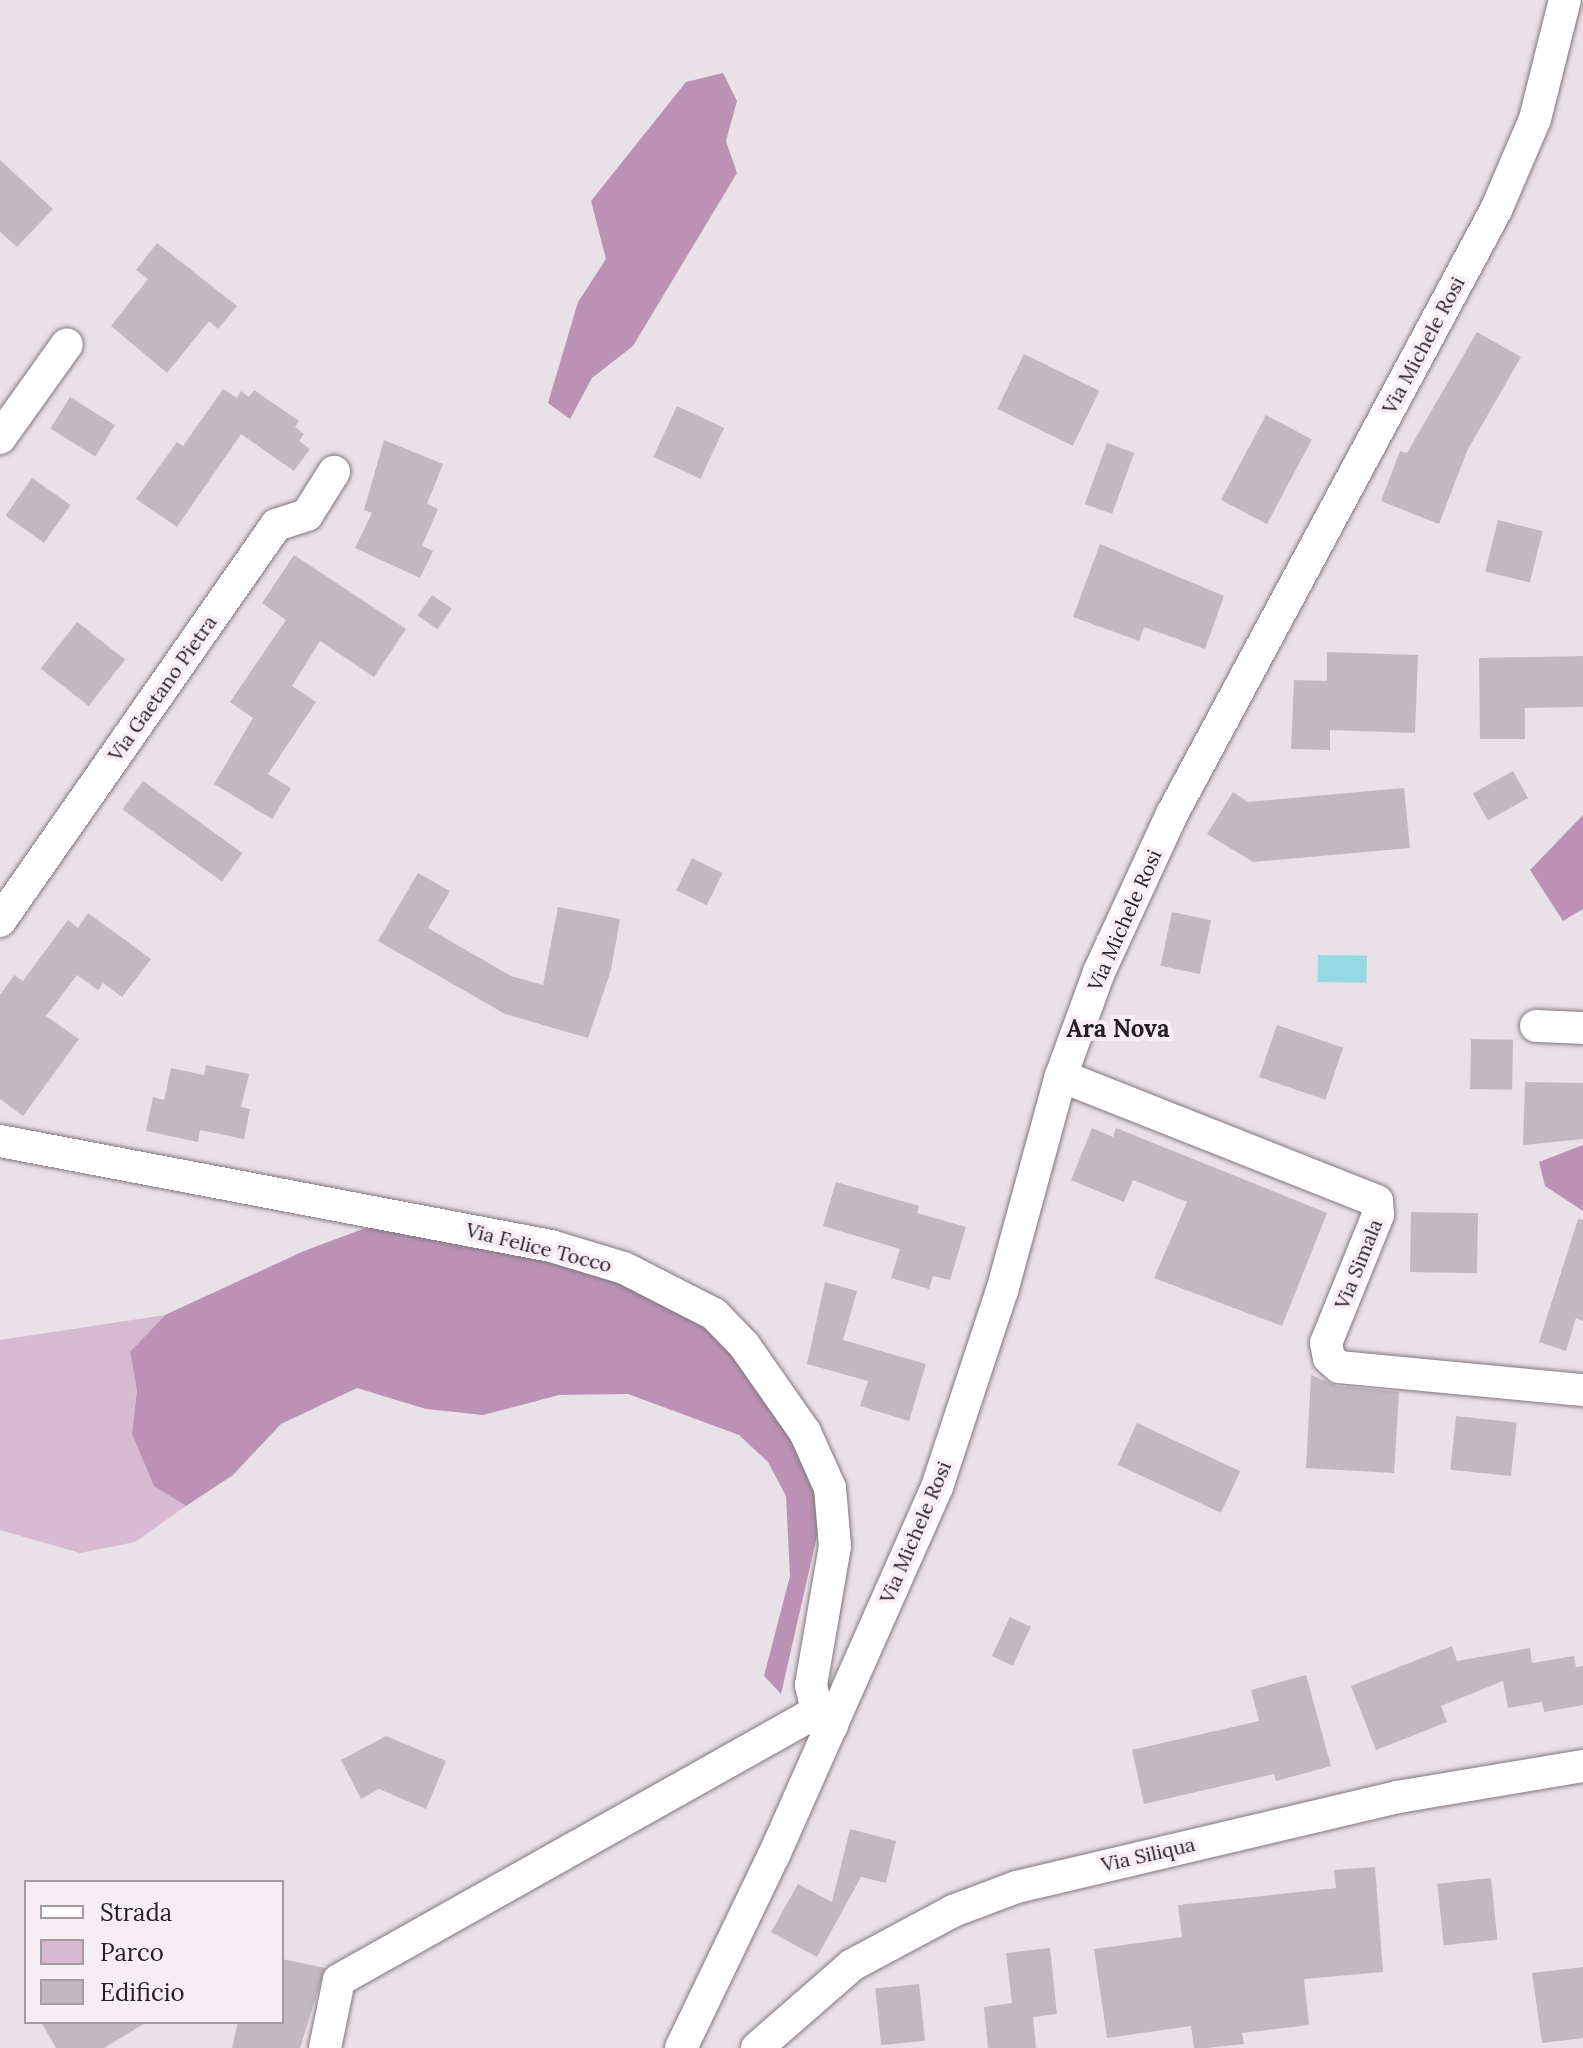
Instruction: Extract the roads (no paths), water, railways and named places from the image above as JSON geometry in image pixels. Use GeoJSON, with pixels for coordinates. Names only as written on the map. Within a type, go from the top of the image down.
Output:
{"type":"FeatureCollection","features":[{"type":"Feature","properties":{"kind":"street","name":"Via Michele Rosi"},"geometry":{"type":"LineString","coordinates":[[681,2048],[826,1717],[937,1487],[1002,1291],[1061,1076],[1099,972],[1172,814],[1496,210],[1535,119],[1565,0]]}},
{"type":"Feature","properties":{"kind":"street"},"geometry":{"type":"LineString","coordinates":[[0,438],[67,344]]}},
{"type":"Feature","properties":{"kind":"street","name":"Via Gaetano Pietra"},"geometry":{"type":"LineString","coordinates":[[0,921],[276,525],[307,515],[334,472]]}},
{"type":"Feature","properties":{"kind":"street"},"geometry":{"type":"LineString","coordinates":[[1536,1026],[1583,1028]]}},
{"type":"Feature","properties":{"kind":"street","name":"Via Simala"},"geometry":{"type":"LineString","coordinates":[[1061,1076],[1377,1201],[1378,1215],[1326,1343],[1329,1358],[1339,1367],[1583,1390]]}},
{"type":"Feature","properties":{"kind":"street","name":"Via Felice Tocco"},"geometry":{"type":"LineString","coordinates":[[0,1141],[551,1246],[634,1273],[714,1314],[744,1345],[805,1432],[830,1488],[835,1546],[811,1685],[826,1717]]}},
{"type":"Feature","properties":{"kind":"street"},"geometry":{"type":"LineString","coordinates":[[325,2048],[339,1980],[826,1717]]}},
{"type":"Feature","properties":{"kind":"street","name":"Via Siliqua"},"geometry":{"type":"LineString","coordinates":[[757,2048],[852,1965],[939,1917],[1017,1887],[1398,1797],[1583,1766]]}},
{"type":"Feature","properties":{"kind":"water"},"geometry":{"type":"Polygon","coordinates":[[[1318,955],[1367,956],[1367,983],[1318,982],[1318,955]]]}},
{"type":"Feature","properties":{"kind":"district","name":"Ara Nova"},"geometry":{"type":"Point","coordinates":[1118,1029]}}]}
